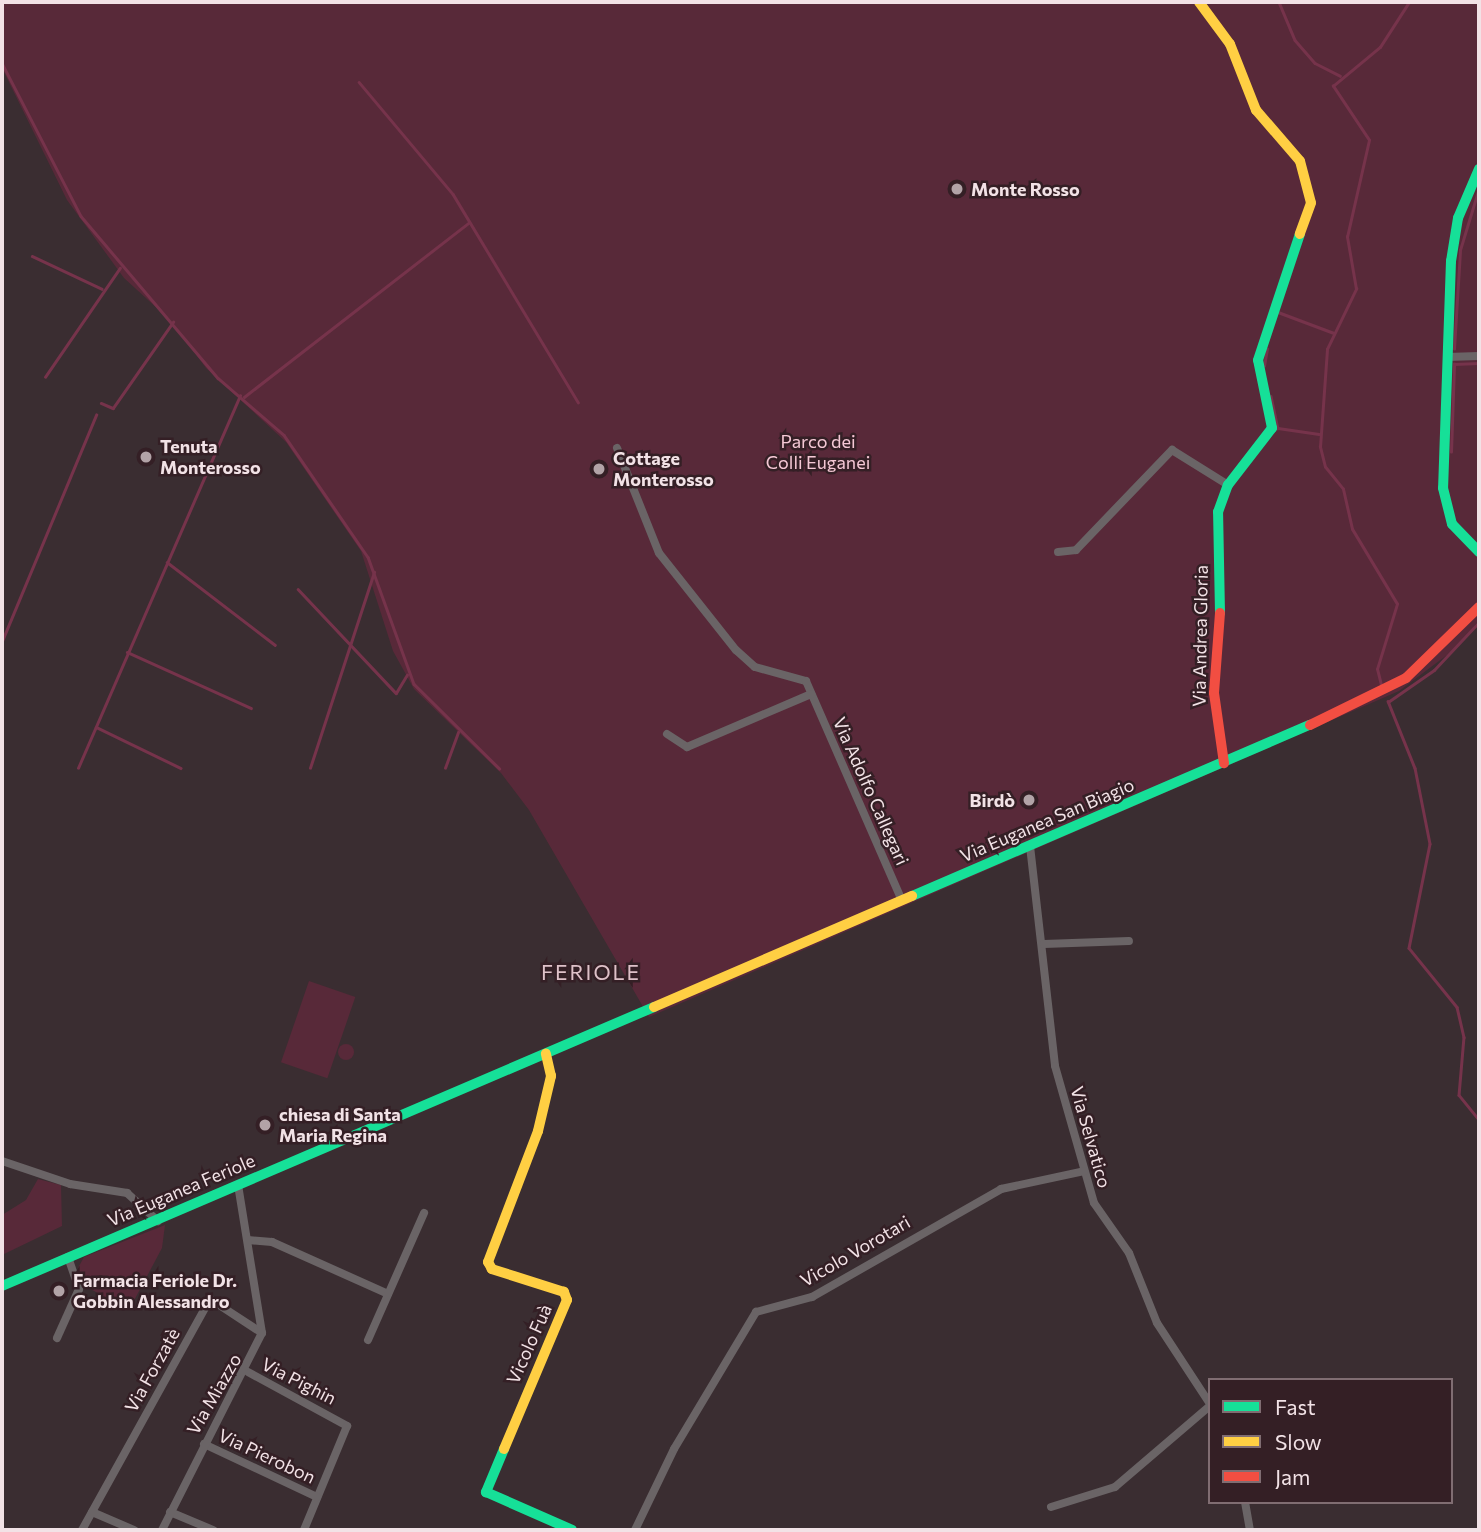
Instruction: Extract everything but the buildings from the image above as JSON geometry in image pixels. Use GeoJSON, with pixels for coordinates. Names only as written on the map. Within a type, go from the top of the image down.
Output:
{"type":"FeatureCollection","features":[{"type":"Feature","properties":{"kind":"main road"},"geometry":{"type":"LineString","coordinates":[[1199,2],[1230,44],[1256,110],[1300,161],[1311,203],[1258,360],[1272,428],[1228,485]]}},
{"type":"Feature","properties":{"kind":"main road"},"geometry":{"type":"LineString","coordinates":[[1479,169],[1456,230],[1447,357],[1445,509],[1479,552]]}},
{"type":"Feature","properties":{"kind":"main road","name":"Via Andrea Gloria"},"geometry":{"type":"LineString","coordinates":[[1224,763],[1214,693],[1221,601],[1218,512],[1228,485]]}},
{"type":"Feature","properties":{"kind":"main road","name":"Via Euganea San Biagio"},"geometry":{"type":"LineString","coordinates":[[606,1028],[1224,763],[1388,689],[1437,653],[1479,607]]}},
{"type":"Feature","properties":{"kind":"main road","name":"Via Euganea Feriole"},"geometry":{"type":"LineString","coordinates":[[2,1286],[606,1028]]}},
{"type":"Feature","properties":{"kind":"main road","name":"Vicolo Fuà"},"geometry":{"type":"LineString","coordinates":[[546,1054],[551,1076],[538,1131],[488,1262],[492,1269],[564,1292],[567,1300],[487,1480],[490,1497],[572,1530]]}},
{"type":"Feature","properties":{"kind":"street"},"geometry":{"type":"LineString","coordinates":[[1447,357],[1479,356]]}},
{"type":"Feature","properties":{"kind":"street","name":"Via Adolfo Callegari"},"geometry":{"type":"LineString","coordinates":[[617,448],[659,553],[736,650],[754,667],[806,681],[902,901]]}},
{"type":"Feature","properties":{"kind":"street"},"geometry":{"type":"LineString","coordinates":[[1058,552],[1076,550],[1172,450],[1228,485]]}},
{"type":"Feature","properties":{"kind":"street"},"geometry":{"type":"LineString","coordinates":[[667,734],[687,747],[811,694]]}},
{"type":"Feature","properties":{"kind":"street","name":"Via Selvatico"},"geometry":{"type":"LineString","coordinates":[[1030,846],[1044,944],[1055,1066],[1084,1171],[1100,1215],[1140,1273],[1157,1323],[1208,1402]]}},
{"type":"Feature","properties":{"kind":"street"},"geometry":{"type":"LineString","coordinates":[[1044,944],[1129,941]]}},
{"type":"Feature","properties":{"kind":"street"},"geometry":{"type":"LineString","coordinates":[[2,1161],[70,1184],[127,1193],[158,1221]]}},
{"type":"Feature","properties":{"kind":"street","name":"Vicolo Vorotari"},"geometry":{"type":"LineString","coordinates":[[635,1530],[674,1449],[757,1312],[812,1297],[1001,1189],[1084,1171]]}},
{"type":"Feature","properties":{"kind":"street","name":"Via Miazzo"},"geometry":{"type":"LineString","coordinates":[[162,1530],[204,1444],[248,1372],[262,1333],[238,1185]]}},
{"type":"Feature","properties":{"kind":"street"},"geometry":{"type":"LineString","coordinates":[[368,1340],[424,1213]]}},
{"type":"Feature","properties":{"kind":"street"},"geometry":{"type":"LineString","coordinates":[[248,1240],[272,1242],[388,1294]]}},
{"type":"Feature","properties":{"kind":"street"},"geometry":{"type":"LineString","coordinates":[[57,1338],[79,1289],[68,1257]]}},
{"type":"Feature","properties":{"kind":"street","name":"Via Forzatè"},"geometry":{"type":"LineString","coordinates":[[82,1530],[211,1299],[262,1333]]}},
{"type":"Feature","properties":{"kind":"street","name":"Via Pighin"},"geometry":{"type":"LineString","coordinates":[[248,1372],[346,1426],[304,1530]]}},
{"type":"Feature","properties":{"kind":"street"},"geometry":{"type":"LineString","coordinates":[[1051,1507],[1115,1487],[1208,1407]]}},
{"type":"Feature","properties":{"kind":"street","name":"Via Pierobon"},"geometry":{"type":"LineString","coordinates":[[204,1444],[317,1497]]}},
{"type":"Feature","properties":{"kind":"street"},"geometry":{"type":"LineString","coordinates":[[1245,1504],[1250,1530]]}},
{"type":"Feature","properties":{"kind":"street"},"geometry":{"type":"LineString","coordinates":[[92,1512],[134,1530]]}},
{"type":"Feature","properties":{"kind":"street"},"geometry":{"type":"LineString","coordinates":[[170,1512],[213,1530]]}},
{"type":"Feature","properties":{"kind":"green space","name":"Parco dei Colli Euganei"},"geometry":{"type":"Polygon","coordinates":[[[2,2],[1479,2],[1479,620],[1459,646],[1399,691],[649,1017],[529,810],[501,773],[414,689],[393,651],[361,551],[286,442],[206,368],[171,321],[124,278],[67,200],[2,68],[2,2]]]}},
{"type":"Feature","properties":{"kind":"green space"},"geometry":{"type":"Polygon","coordinates":[[[309,981],[355,997],[327,1078],[281,1062],[309,981]]]}},
{"type":"Feature","properties":{"kind":"green space"},"geometry":{"type":"Polygon","coordinates":[[[343,1044],[349,1044],[354,1052],[352,1058],[343,1060],[338,1055],[338,1049],[343,1044]]]}},
{"type":"Feature","properties":{"kind":"green space"},"geometry":{"type":"Polygon","coordinates":[[[38,1179],[61,1185],[62,1226],[2,1255],[2,1215],[26,1200],[38,1179]]]}},
{"type":"Feature","properties":{"kind":"green space"},"geometry":{"type":"Polygon","coordinates":[[[165,1225],[162,1248],[129,1310],[83,1285],[78,1268],[84,1257],[165,1225]]]}},
{"type":"Feature","properties":{"kind":"waterway"},"geometry":{"type":"LineString","coordinates":[[1279,2],[1295,40],[1315,63],[1340,76]]}},
{"type":"Feature","properties":{"kind":"waterway"},"geometry":{"type":"LineString","coordinates":[[1381,685],[1377,669],[1397,604],[1352,529],[1343,489],[1325,467],[1320,447],[1327,349],[1356,289],[1347,237],[1369,140],[1333,86],[1380,47],[1409,2]]}},
{"type":"Feature","properties":{"kind":"waterway"},"geometry":{"type":"LineString","coordinates":[[2,63],[81,216],[218,378],[284,435],[368,557],[414,684],[499,768]]}},
{"type":"Feature","properties":{"kind":"waterway"},"geometry":{"type":"LineString","coordinates":[[359,82],[453,194],[578,402]]}},
{"type":"Feature","properties":{"kind":"waterway"},"geometry":{"type":"LineString","coordinates":[[1454,349],[1460,250],[1479,188]]}},
{"type":"Feature","properties":{"kind":"waterway"},"geometry":{"type":"LineString","coordinates":[[244,397],[468,223]]}},
{"type":"Feature","properties":{"kind":"waterway"},"geometry":{"type":"LineString","coordinates":[[32,256],[102,289]]}},
{"type":"Feature","properties":{"kind":"waterway"},"geometry":{"type":"LineString","coordinates":[[45,377],[120,268]]}},
{"type":"Feature","properties":{"kind":"waterway"},"geometry":{"type":"LineString","coordinates":[[1278,312],[1334,333]]}},
{"type":"Feature","properties":{"kind":"waterway"},"geometry":{"type":"LineString","coordinates":[[101,403],[113,408],[173,322]]}},
{"type":"Feature","properties":{"kind":"waterway"},"geometry":{"type":"LineString","coordinates":[[1264,366],[1267,349]]}},
{"type":"Feature","properties":{"kind":"waterway"},"geometry":{"type":"LineString","coordinates":[[1451,452],[1454,364],[1479,363]]}},
{"type":"Feature","properties":{"kind":"waterway"},"geometry":{"type":"LineString","coordinates":[[78,768],[240,396]]}},
{"type":"Feature","properties":{"kind":"waterway"},"geometry":{"type":"LineString","coordinates":[[1271,396],[1278,428],[1319,434]]}},
{"type":"Feature","properties":{"kind":"waterway"},"geometry":{"type":"LineString","coordinates":[[2,641],[96,415]]}},
{"type":"Feature","properties":{"kind":"waterway"},"geometry":{"type":"LineString","coordinates":[[167,562],[275,645]]}},
{"type":"Feature","properties":{"kind":"waterway"},"geometry":{"type":"LineString","coordinates":[[310,768],[374,572]]}},
{"type":"Feature","properties":{"kind":"waterway"},"geometry":{"type":"LineString","coordinates":[[298,589],[396,693],[407,675]]}},
{"type":"Feature","properties":{"kind":"waterway"},"geometry":{"type":"LineString","coordinates":[[1388,702],[1434,670],[1479,622]]}},
{"type":"Feature","properties":{"kind":"waterway"},"geometry":{"type":"LineString","coordinates":[[127,652],[251,708]]}},
{"type":"Feature","properties":{"kind":"waterway"},"geometry":{"type":"LineString","coordinates":[[1388,701],[1415,768],[1430,844],[1409,948],[1457,1007],[1464,1037],[1459,1095],[1479,1120]]}},
{"type":"Feature","properties":{"kind":"waterway"},"geometry":{"type":"LineString","coordinates":[[96,727],[181,768]]}},
{"type":"Feature","properties":{"kind":"waterway"},"geometry":{"type":"LineString","coordinates":[[445,768],[458,732]]}},
{"type":"Feature","properties":{"kind":"traffic: fast"},"geometry":{"type":"LineString","coordinates":[[1479,169],[1458,218],[1451,261],[1443,488],[1452,524],[1479,552]]}},
{"type":"Feature","properties":{"kind":"traffic: fast"},"geometry":{"type":"LineString","coordinates":[[1220,613],[1218,512],[1228,485],[1272,428],[1258,360],[1300,234]]}},
{"type":"Feature","properties":{"kind":"traffic: fast"},"geometry":{"type":"LineString","coordinates":[[912,896],[1310,725]]}},
{"type":"Feature","properties":{"kind":"traffic: fast"},"geometry":{"type":"LineString","coordinates":[[2,1286],[654,1007]]}},
{"type":"Feature","properties":{"kind":"traffic: fast"},"geometry":{"type":"LineString","coordinates":[[504,1449],[486,1492],[572,1530]]}},
{"type":"Feature","properties":{"kind":"traffic: slow"},"geometry":{"type":"LineString","coordinates":[[1199,2],[1230,44],[1256,110],[1300,161],[1311,203],[1300,234]]}},
{"type":"Feature","properties":{"kind":"traffic: slow"},"geometry":{"type":"LineString","coordinates":[[654,1007],[912,896]]}},
{"type":"Feature","properties":{"kind":"traffic: slow"},"geometry":{"type":"LineString","coordinates":[[504,1449],[567,1300],[564,1292],[492,1269],[488,1262],[538,1131],[551,1076],[546,1054]]}},
{"type":"Feature","properties":{"kind":"traffic: jam"},"geometry":{"type":"LineString","coordinates":[[1310,725],[1406,678],[1479,607]]}},
{"type":"Feature","properties":{"kind":"traffic: jam"},"geometry":{"type":"LineString","coordinates":[[1220,613],[1214,693],[1224,763]]}},
{"type":"Feature","properties":{"kind":"place","name":"Monte Rosso"},"geometry":{"type":"Point","coordinates":[957,189]}},
{"type":"Feature","properties":{"kind":"place","name":"Tenuta Monterosso"},"geometry":{"type":"Point","coordinates":[146,457]}},
{"type":"Feature","properties":{"kind":"place","name":"Cottage Monterosso"},"geometry":{"type":"Point","coordinates":[599,469]}},
{"type":"Feature","properties":{"kind":"place","name":"Birdò"},"geometry":{"type":"Point","coordinates":[1029,800]}},
{"type":"Feature","properties":{"kind":"place","name":"chiesa di Santa Maria Regina"},"geometry":{"type":"Point","coordinates":[265,1125]}},
{"type":"Feature","properties":{"kind":"place","name":"Farmacia Feriole Dr. Gobbin Alessandro"},"geometry":{"type":"Point","coordinates":[59,1291]}},
{"type":"Feature","properties":{"kind":"district","name":"FERIOLE"},"geometry":{"type":"Point","coordinates":[591,972]}}]}
